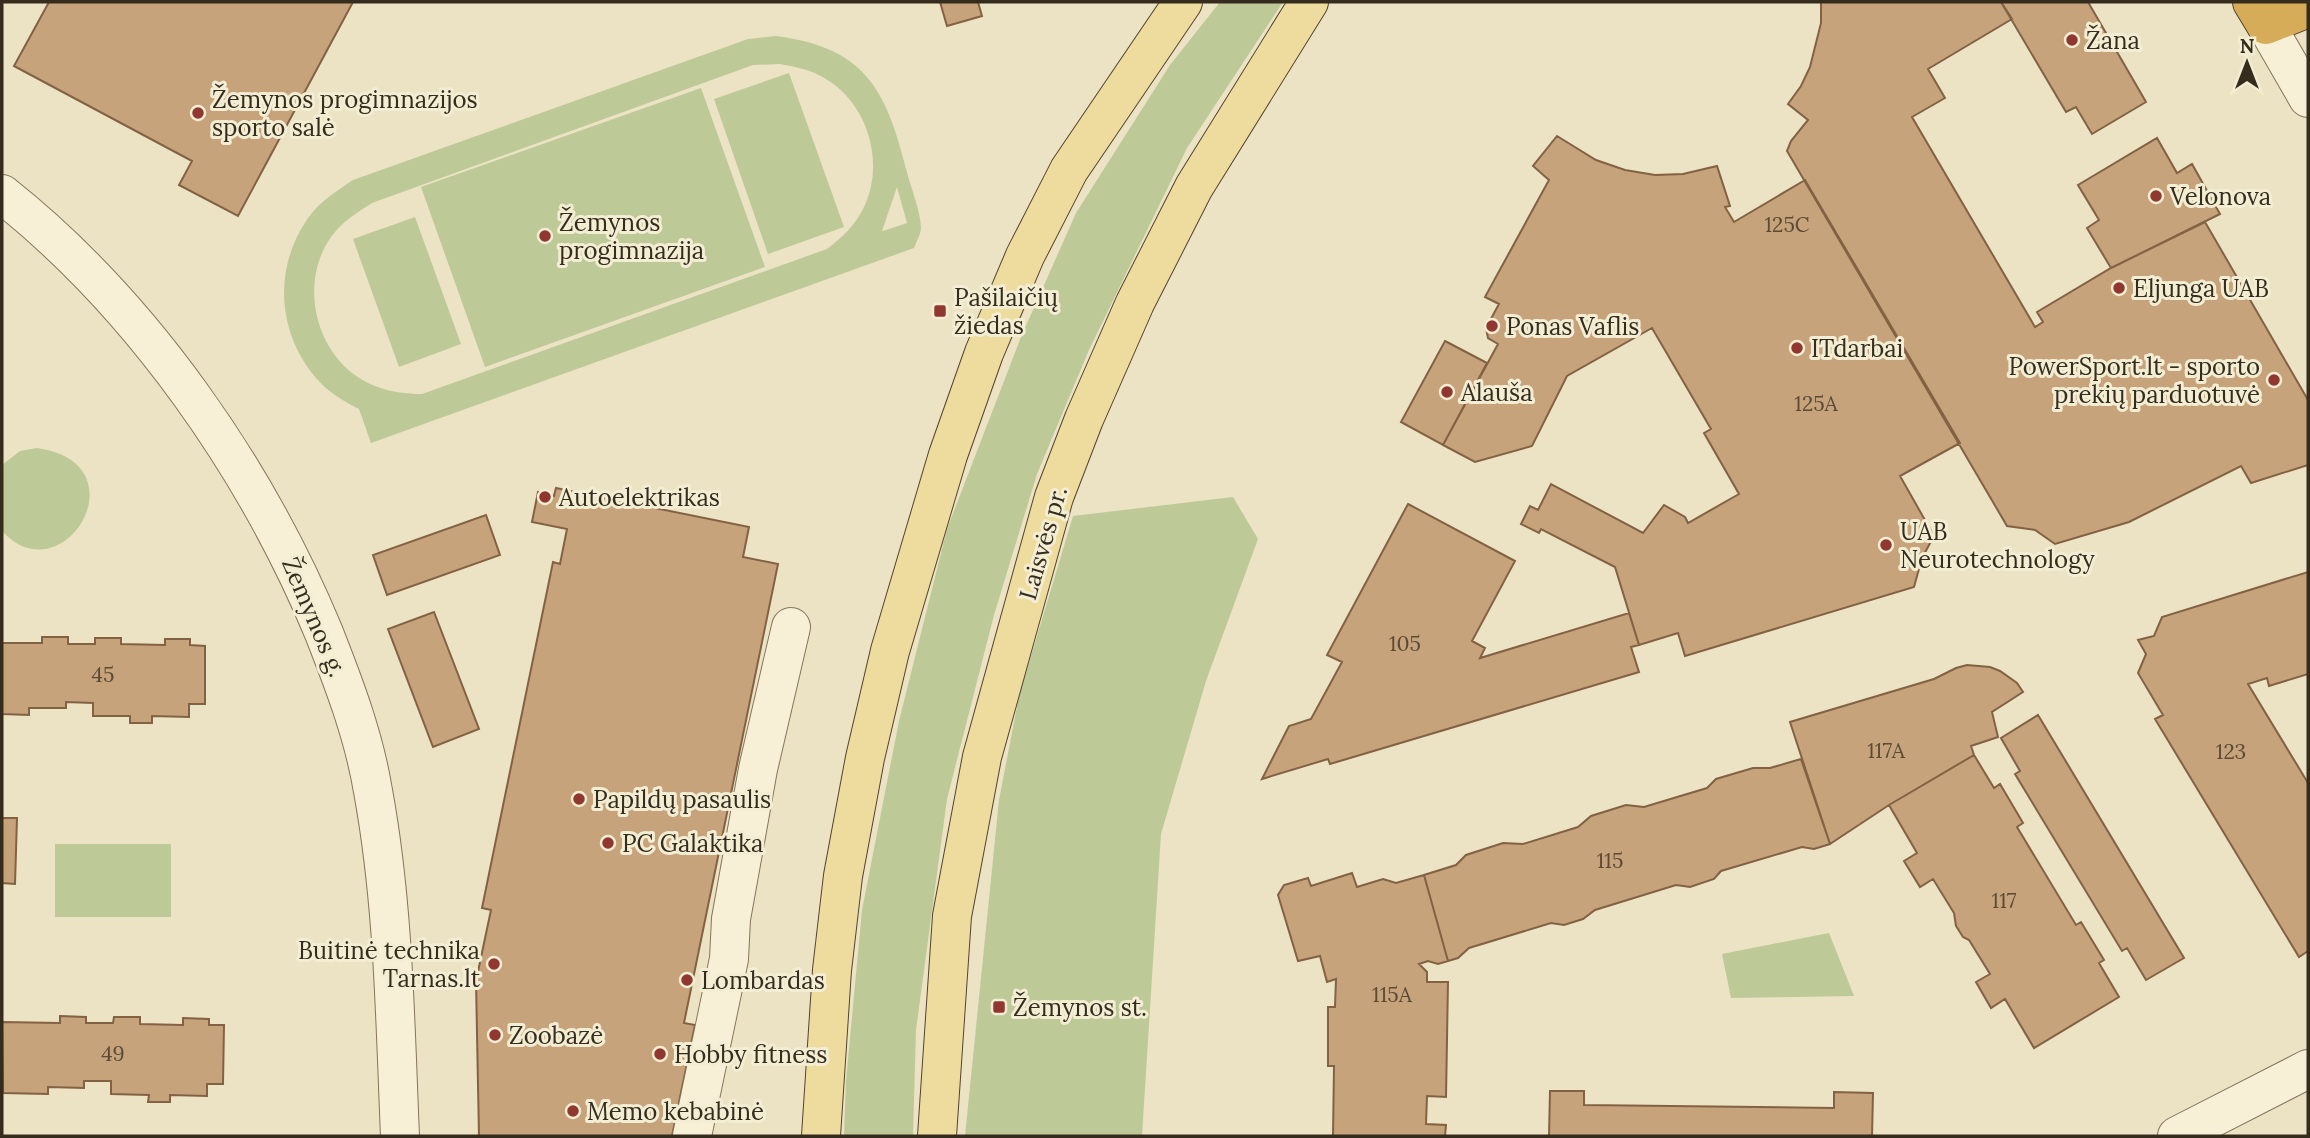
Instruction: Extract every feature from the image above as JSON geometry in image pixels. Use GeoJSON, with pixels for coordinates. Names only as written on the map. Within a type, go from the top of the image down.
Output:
{"type":"FeatureCollection","features":[{"type":"Feature","properties":{"kind":"highway"},"geometry":{"type":"LineString","coordinates":[[2259,14],[2308,8]]}},
{"type":"Feature","properties":{"kind":"main road"},"geometry":{"type":"LineString","coordinates":[[821,1136],[832,970],[844,876],[858,797],[890,650],[948,455],[984,353],[1025,256],[1069,170],[1183,2]]}},
{"type":"Feature","properties":{"kind":"main road","name":"Laisvės pr."},"geometry":{"type":"LineString","coordinates":[[937,1136],[952,916],[982,757],[1054,497],[1084,419],[1135,303],[1194,187],[1309,2]]}},
{"type":"Feature","properties":{"kind":"street"},"geometry":{"type":"LineString","coordinates":[[2259,14],[2308,98]]}},
{"type":"Feature","properties":{"kind":"street","name":"Žemynos g."},"geometry":{"type":"LineString","coordinates":[[2,194],[39,223],[100,286],[163,359],[217,431],[265,509],[313,606],[354,712],[373,788],[388,879],[400,1136]]}},
{"type":"Feature","properties":{"kind":"street"},"geometry":{"type":"LineString","coordinates":[[692,1136],[730,959],[731,919],[758,769],[791,627]]}},
{"type":"Feature","properties":{"kind":"street"},"geometry":{"type":"LineString","coordinates":[[2177,1136],[2308,1069]]}},
{"type":"Feature","properties":{"kind":"green space"},"geometry":{"type":"Polygon","coordinates":[[[1220,2],[1283,2],[1187,148],[1089,350],[1037,474],[994,615],[947,799],[916,1030],[913,1136],[844,1136],[846,1081],[862,910],[899,721],[947,529],[1021,337],[1076,213],[1170,65],[1220,2]]]}},
{"type":"Feature","properties":{"kind":"green space"},"geometry":{"type":"Polygon","coordinates":[[[776,36],[808,42],[833,51],[869,79],[882,98],[892,121],[918,209],[921,230],[914,248],[371,443],[359,409],[326,388],[303,360],[293,341],[287,320],[284,300],[289,258],[297,237],[318,206],[353,180],[748,39],[776,36]],[[780,64],[753,65],[372,203],[340,227],[331,237],[321,257],[315,278],[315,300],[318,322],[327,342],[339,360],[355,375],[375,386],[422,394],[827,249],[843,236],[856,220],[870,192],[873,173],[869,136],[853,104],[841,90],[815,73],[780,64]],[[897,187],[882,231],[907,223],[897,187]]]}},
{"type":"Feature","properties":{"kind":"green space"},"geometry":{"type":"Polygon","coordinates":[[[789,73],[844,227],[768,254],[714,99],[789,73]]]}},
{"type":"Feature","properties":{"kind":"green space"},"geometry":{"type":"Polygon","coordinates":[[[701,88],[765,267],[485,367],[421,187],[701,88]]]}},
{"type":"Feature","properties":{"kind":"green space"},"geometry":{"type":"Polygon","coordinates":[[[415,217],[461,344],[399,367],[353,239],[415,217]]]}},
{"type":"Feature","properties":{"kind":"green space"},"geometry":{"type":"Polygon","coordinates":[[[37,448],[69,459],[86,477],[89,499],[83,520],[68,538],[48,548],[25,547],[2,531],[2,465],[20,451],[37,448]]]}},
{"type":"Feature","properties":{"kind":"green space"},"geometry":{"type":"Polygon","coordinates":[[[1233,497],[1258,539],[1206,681],[1161,834],[1142,1136],[965,1136],[999,800],[1019,696],[1073,516],[1233,497]]]}},
{"type":"Feature","properties":{"kind":"green space"},"geometry":{"type":"Polygon","coordinates":[[[55,844],[171,844],[171,917],[55,917],[55,844]]]}},
{"type":"Feature","properties":{"kind":"green space"},"geometry":{"type":"Polygon","coordinates":[[[1829,933],[1854,996],[1731,998],[1722,954],[1829,933]]]}},
{"type":"Feature","properties":{"kind":"building","name":"Žemynos progimnazijos sporto salė"},"geometry":{"type":"Polygon","coordinates":[[[49,2],[353,2],[238,216],[179,185],[192,161],[14,66],[49,2]]]}},
{"type":"Feature","properties":{"kind":"building"},"geometry":{"type":"Polygon","coordinates":[[[940,2],[978,2],[982,16],[947,26],[940,2]]]}},
{"type":"Feature","properties":{"kind":"building"},"geometry":{"type":"Polygon","coordinates":[[[1821,2],[2001,2],[2012,19],[1928,69],[1945,98],[1912,117],[2035,327],[2043,322],[2037,312],[2111,268],[2205,222],[2308,400],[2308,465],[2251,483],[2241,466],[2129,522],[2055,544],[2035,530],[2007,526],[1787,151],[1791,141],[1808,120],[1788,104],[1810,67],[1821,23],[1821,2]]]}},
{"type":"Feature","properties":{"kind":"building"},"geometry":{"type":"Polygon","coordinates":[[[2001,2],[2088,2],[2146,102],[2092,134],[2076,107],[2066,112],[2001,2]]]}},
{"type":"Feature","properties":{"kind":"building"},"geometry":{"type":"Polygon","coordinates":[[[1557,136],[1596,160],[1625,170],[1655,175],[1683,174],[1717,166],[1730,206],[1725,207],[1734,222],[1805,180],[1960,443],[1900,476],[1934,536],[1922,558],[1914,587],[1685,656],[1678,633],[1639,645],[1615,567],[1541,529],[1539,533],[1521,524],[1530,506],[1538,510],[1551,484],[1643,533],[1664,505],[1685,517],[1688,523],[1739,494],[1704,433],[1711,429],[1652,328],[1567,376],[1532,446],[1475,462],[1443,445],[1498,344],[1488,338],[1486,328],[1499,304],[1485,297],[1549,180],[1533,166],[1557,136]]]}},
{"type":"Feature","properties":{"kind":"building"},"geometry":{"type":"Polygon","coordinates":[[[2157,138],[2177,173],[2192,164],[2220,214],[2111,268],[2087,228],[2099,220],[2078,185],[2157,138]]]}},
{"type":"Feature","properties":{"kind":"building"},"geometry":{"type":"Polygon","coordinates":[[[1445,341],[1487,363],[1443,445],[1401,422],[1445,341]]]}},
{"type":"Feature","properties":{"kind":"building","name":"PC Galaktika"},"geometry":{"type":"Polygon","coordinates":[[[556,488],[749,527],[743,557],[778,564],[684,1023],[695,1025],[672,1136],[479,1136],[476,981],[491,910],[482,908],[553,562],[560,564],[567,529],[532,522],[538,492],[554,496],[556,488]]]}},
{"type":"Feature","properties":{"kind":"building"},"geometry":{"type":"Polygon","coordinates":[[[1408,504],[1515,561],[1472,641],[1485,648],[1480,658],[1629,613],[1639,645],[1631,647],[1639,672],[1330,764],[1328,759],[1262,779],[1289,726],[1311,719],[1342,662],[1327,655],[1408,504]]]}},
{"type":"Feature","properties":{"kind":"building"},"geometry":{"type":"Polygon","coordinates":[[[486,515],[500,555],[387,595],[373,555],[486,515]]]}},
{"type":"Feature","properties":{"kind":"building"},"geometry":{"type":"Polygon","coordinates":[[[2308,572],[2308,674],[2269,686],[2267,678],[2248,684],[2308,783],[2308,951],[2299,957],[2155,719],[2163,715],[2138,673],[2146,654],[2138,640],[2154,636],[2162,617],[2308,572]]]}},
{"type":"Feature","properties":{"kind":"building"},"geometry":{"type":"Polygon","coordinates":[[[434,612],[479,729],[433,747],[388,629],[434,612]]]}},
{"type":"Feature","properties":{"kind":"building"},"geometry":{"type":"Polygon","coordinates":[[[42,637],[68,637],[68,644],[95,644],[95,638],[121,638],[121,644],[165,645],[165,639],[190,639],[190,645],[205,646],[205,704],[189,704],[189,717],[152,716],[152,723],[130,723],[130,716],[93,716],[93,703],[66,702],[66,708],[29,708],[29,715],[2,714],[2,643],[42,643],[42,637]]]}},
{"type":"Feature","properties":{"kind":"building"},"geometry":{"type":"Polygon","coordinates":[[[1967,665],[1990,667],[2000,671],[2017,683],[2023,692],[1992,712],[1998,737],[1971,746],[1974,755],[1889,805],[1830,844],[1790,722],[1934,679],[1967,665]]]}},
{"type":"Feature","properties":{"kind":"building"},"geometry":{"type":"Polygon","coordinates":[[[2038,715],[2184,958],[2146,980],[2127,948],[2122,951],[2015,774],[2020,771],[2001,738],[2038,715]]]}},
{"type":"Feature","properties":{"kind":"building"},"geometry":{"type":"Polygon","coordinates":[[[1974,755],[1994,788],[2000,784],[2023,823],[2017,827],[2076,925],[2081,922],[2104,960],[2099,963],[2119,997],[2034,1048],[2005,999],[1991,1008],[1976,982],[1990,974],[1969,940],[1963,937],[1956,926],[1954,913],[1933,879],[1920,887],[1904,861],[1917,853],[1889,805],[1974,755]]]}},
{"type":"Feature","properties":{"kind":"building"},"geometry":{"type":"Polygon","coordinates":[[[1801,759],[1830,844],[1814,849],[1802,847],[1721,871],[1714,879],[1690,887],[1676,885],[1595,910],[1583,919],[1564,925],[1551,923],[1469,948],[1458,958],[1448,961],[1424,875],[1456,865],[1466,855],[1503,843],[1523,844],[1578,827],[1591,816],[1626,805],[1644,807],[1707,788],[1716,779],[1753,768],[1770,768],[1801,759]]]}},
{"type":"Feature","properties":{"kind":"building"},"geometry":{"type":"Polygon","coordinates":[[[2,818],[17,818],[15,884],[2,883],[2,818]]]}},
{"type":"Feature","properties":{"kind":"building"},"geometry":{"type":"Polygon","coordinates":[[[1352,873],[1357,887],[1383,879],[1396,883],[1424,875],[1448,961],[1419,964],[1427,972],[1427,982],[1448,982],[1446,1097],[1427,1096],[1426,1124],[1446,1125],[1445,1136],[1333,1136],[1334,1066],[1328,1066],[1328,1007],[1335,1007],[1336,979],[1327,982],[1320,956],[1298,961],[1278,895],[1284,885],[1308,878],[1311,886],[1352,873]]]}},
{"type":"Feature","properties":{"kind":"building"},"geometry":{"type":"Polygon","coordinates":[[[60,1016],[86,1017],[86,1023],[113,1023],[114,1017],[140,1017],[140,1024],[183,1025],[183,1018],[209,1019],[209,1025],[224,1025],[223,1084],[207,1084],[207,1096],[170,1095],[170,1102],[148,1102],[149,1095],[111,1094],[111,1081],[84,1081],[84,1088],[48,1087],[48,1094],[3,1093],[2,1022],[60,1023],[60,1016]]]}},
{"type":"Feature","properties":{"kind":"building"},"geometry":{"type":"Polygon","coordinates":[[[1550,1091],[1584,1091],[1584,1105],[1834,1108],[1834,1092],[1873,1093],[1872,1136],[1549,1136],[1550,1091]]]}},
{"type":"Feature","properties":{"kind":"place","name":"Žana"},"geometry":{"type":"Point","coordinates":[2072,40]}},
{"type":"Feature","properties":{"kind":"place","name":"Žemynos progimnazijos sporto salė"},"geometry":{"type":"Point","coordinates":[198,113]}},
{"type":"Feature","properties":{"kind":"place","name":"Velonova"},"geometry":{"type":"Point","coordinates":[2156,196]}},
{"type":"Feature","properties":{"kind":"place","name":"Žemynos progimnazija"},"geometry":{"type":"Point","coordinates":[545,236]}},
{"type":"Feature","properties":{"kind":"place","name":"Eljunga UAB"},"geometry":{"type":"Point","coordinates":[2119,288]}},
{"type":"Feature","properties":{"kind":"place","name":"Pašilaičių žiedas"},"geometry":{"type":"Point","coordinates":[940,311]}},
{"type":"Feature","properties":{"kind":"place","name":"Ponas Vaflis"},"geometry":{"type":"Point","coordinates":[1492,326]}},
{"type":"Feature","properties":{"kind":"place","name":"ITdarbai"},"geometry":{"type":"Point","coordinates":[1797,348]}},
{"type":"Feature","properties":{"kind":"place","name":"PowerSport.lt - sporto prekių parduotuvė"},"geometry":{"type":"Point","coordinates":[2274,380]}},
{"type":"Feature","properties":{"kind":"place","name":"Alauša"},"geometry":{"type":"Point","coordinates":[1447,392]}},
{"type":"Feature","properties":{"kind":"place","name":"Autoelektrikas"},"geometry":{"type":"Point","coordinates":[545,497]}},
{"type":"Feature","properties":{"kind":"place","name":"UAB Neurotechnology"},"geometry":{"type":"Point","coordinates":[1886,545]}},
{"type":"Feature","properties":{"kind":"place","name":"Papildų pasaulis"},"geometry":{"type":"Point","coordinates":[579,799]}},
{"type":"Feature","properties":{"kind":"place","name":"PC Galaktika"},"geometry":{"type":"Point","coordinates":[608,843]}},
{"type":"Feature","properties":{"kind":"place","name":"Buitinė technika Tarnas.lt"},"geometry":{"type":"Point","coordinates":[494,964]}},
{"type":"Feature","properties":{"kind":"place","name":"Lombardas"},"geometry":{"type":"Point","coordinates":[687,980]}},
{"type":"Feature","properties":{"kind":"place","name":"Žemynos st."},"geometry":{"type":"Point","coordinates":[999,1007]}},
{"type":"Feature","properties":{"kind":"place","name":"Zoobazė"},"geometry":{"type":"Point","coordinates":[495,1035]}},
{"type":"Feature","properties":{"kind":"place","name":"Hobby fitness"},"geometry":{"type":"Point","coordinates":[660,1054]}},
{"type":"Feature","properties":{"kind":"place","name":"Memo kebabinė"},"geometry":{"type":"Point","coordinates":[573,1111]}}]}
